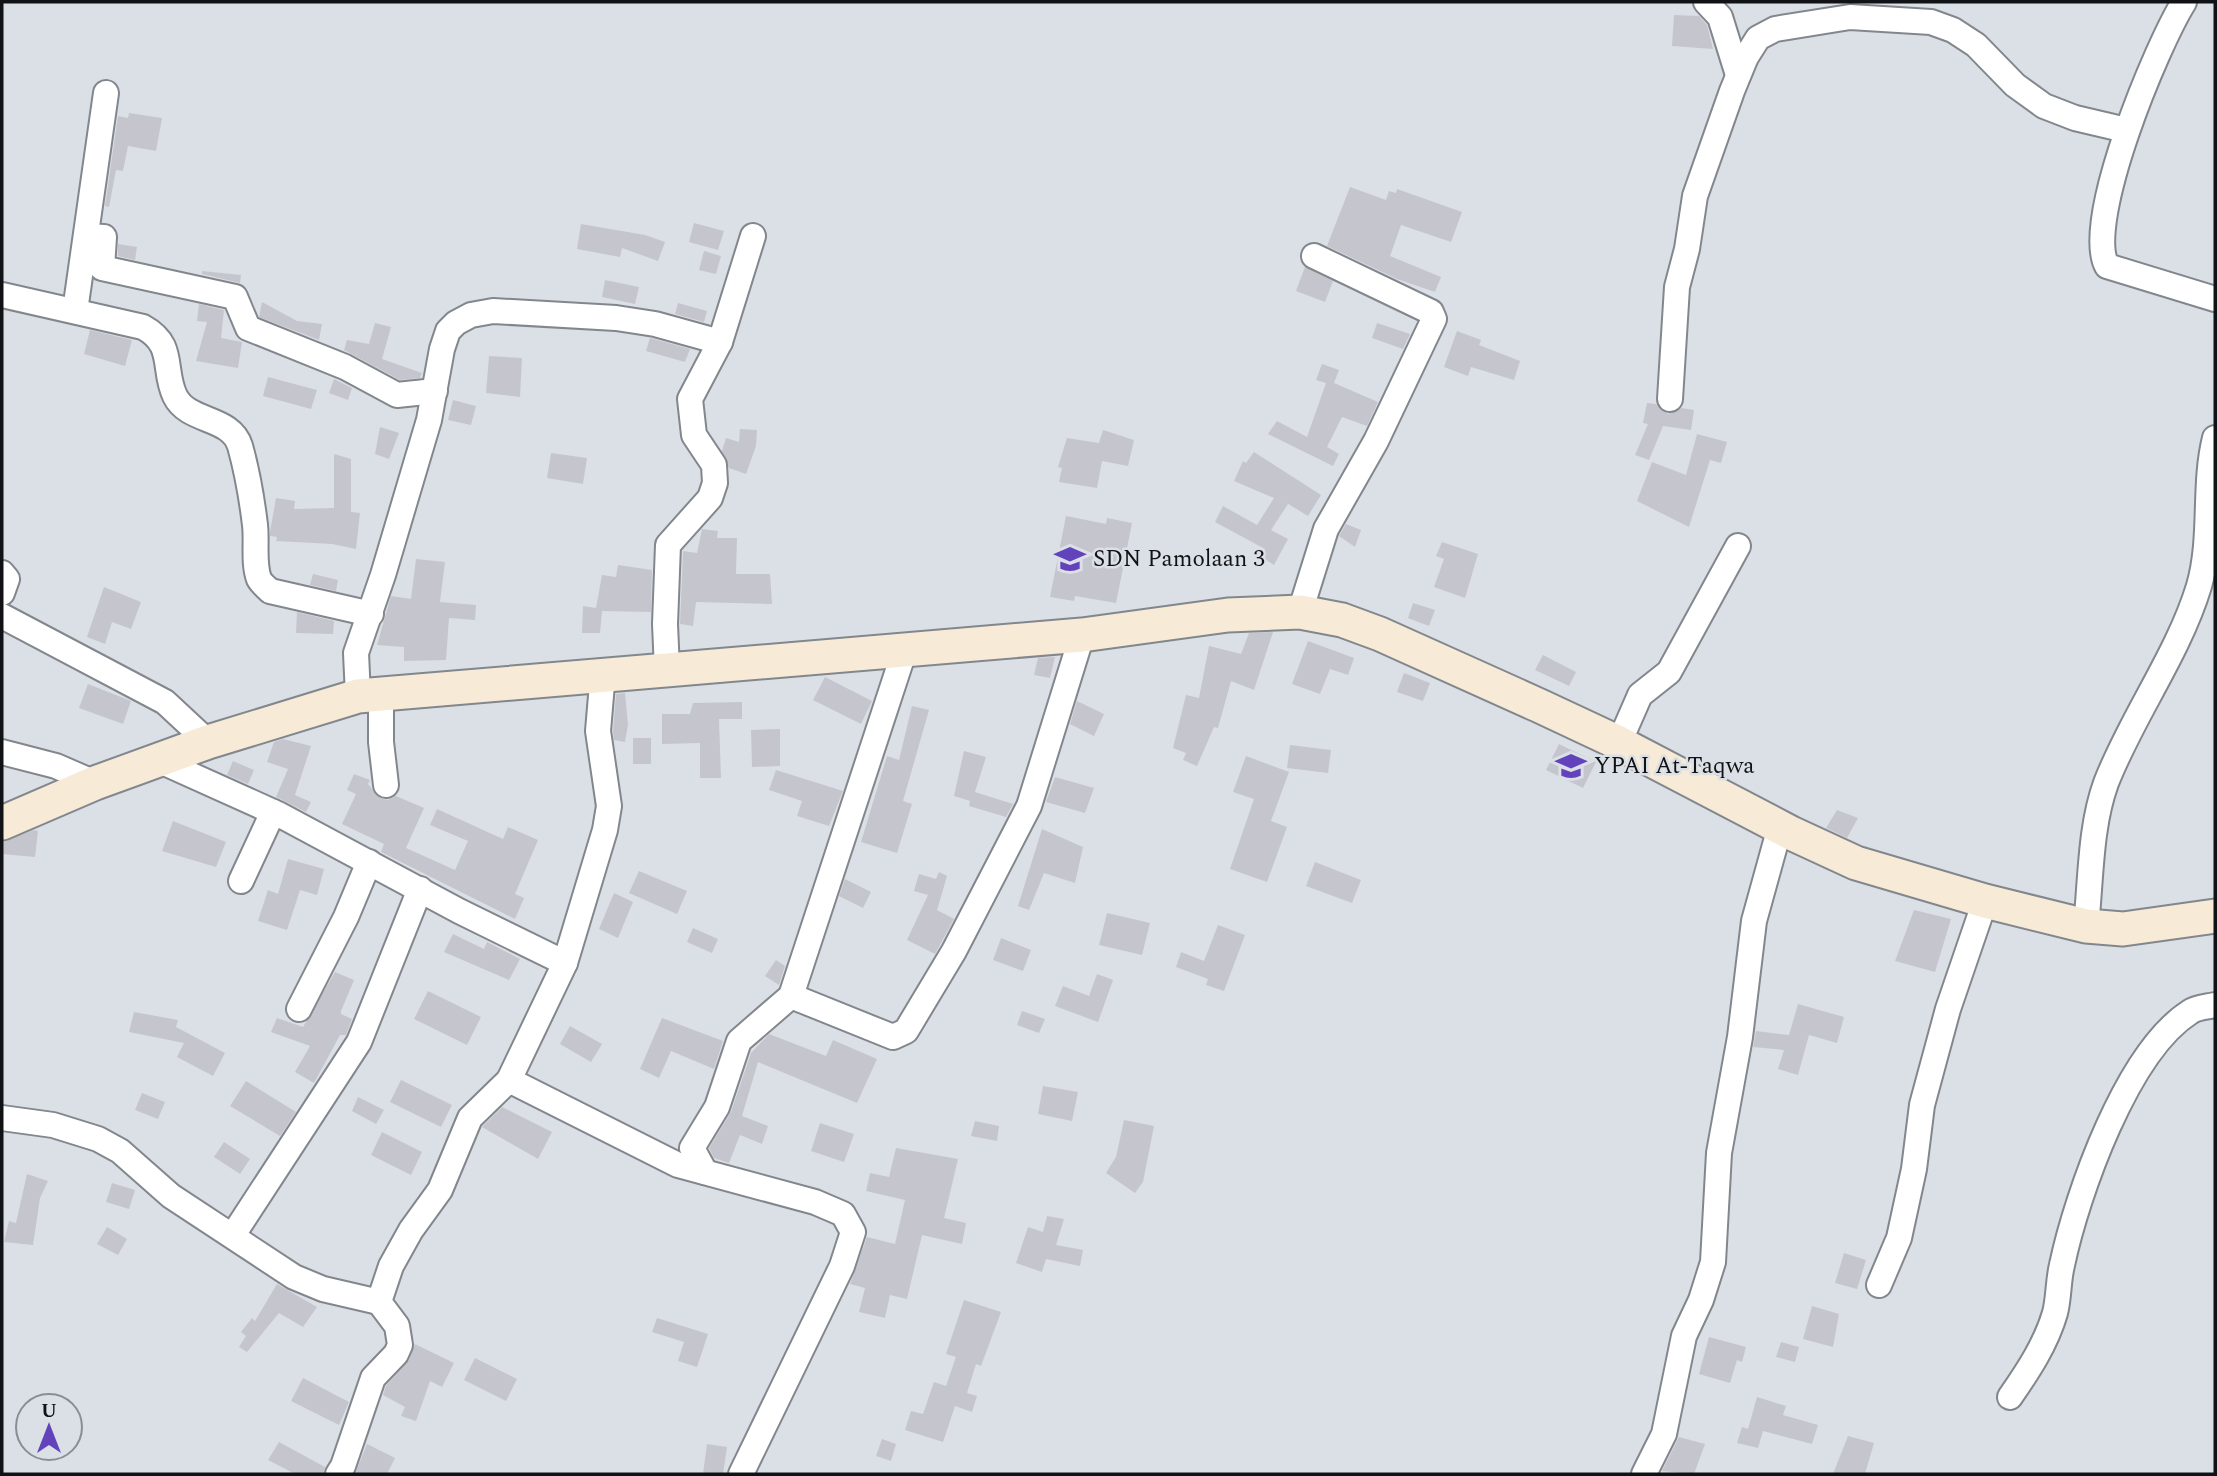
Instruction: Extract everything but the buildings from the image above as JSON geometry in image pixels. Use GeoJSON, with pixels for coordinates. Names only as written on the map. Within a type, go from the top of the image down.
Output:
{"type":"FeatureCollection","features":[{"type":"Feature","properties":{"kind":"street"},"geometry":{"type":"LineString","coordinates":[[1706,2],[1720,17],[1738,75]]}},
{"type":"Feature","properties":{"kind":"street"},"geometry":{"type":"LineString","coordinates":[[2184,2],[2126,130],[2103,231],[2101,254],[2107,265],[2215,299]]}},
{"type":"Feature","properties":{"kind":"street"},"geometry":{"type":"LineString","coordinates":[[1670,399],[1677,287],[1687,249],[1695,196],[1738,75],[1758,38],[1775,29],[1850,17],[1931,22],[1953,30],[1976,45],[2015,85],[2044,106],[2075,118],[2126,130]]}},
{"type":"Feature","properties":{"kind":"street"},"geometry":{"type":"LineString","coordinates":[[75,311],[106,93]]}},
{"type":"Feature","properties":{"kind":"street"},"geometry":{"type":"LineString","coordinates":[[86,236],[104,237],[102,268],[235,297],[247,328],[345,367],[397,395],[435,391]]}},
{"type":"Feature","properties":{"kind":"street"},"geometry":{"type":"LineString","coordinates":[[667,670],[665,624],[668,545],[710,498],[715,483],[714,465],[694,435],[690,399],[720,342],[753,236]]}},
{"type":"Feature","properties":{"kind":"street"},"geometry":{"type":"LineString","coordinates":[[1300,612],[1326,529],[1376,441],[1434,319],[1432,312],[1314,256]]}},
{"type":"Feature","properties":{"kind":"street"},"geometry":{"type":"LineString","coordinates":[[2,295],[143,327],[156,334],[169,361],[174,394],[180,402],[188,410],[234,433],[240,445],[255,526],[260,580],[270,590],[371,614]]}},
{"type":"Feature","properties":{"kind":"street"},"geometry":{"type":"LineString","coordinates":[[386,785],[381,742],[370,695],[356,653],[371,614],[435,391],[442,349],[449,331],[471,315],[493,311],[616,318],[655,324],[720,342]]}},
{"type":"Feature","properties":{"kind":"street"},"geometry":{"type":"LineString","coordinates":[[2086,926],[2095,838],[2106,784],[2199,587],[2208,534],[2208,486],[2215,438]]}},
{"type":"Feature","properties":{"kind":"street"},"geometry":{"type":"LineString","coordinates":[[1619,743],[1640,695],[1669,672],[1738,546]]}},
{"type":"Feature","properties":{"kind":"street"},"geometry":{"type":"LineString","coordinates":[[2,573],[7,579],[2,593]]}},
{"type":"Feature","properties":{"kind":"street"},"geometry":{"type":"LineString","coordinates":[[2,823],[95,783],[208,741],[370,695],[1082,635],[1228,615],[1300,612],[1342,620],[1380,634],[1619,743],[1780,827],[1856,863],[1985,901],[2086,926],[2123,929],[2215,916]]}},
{"type":"Feature","properties":{"kind":"street"},"geometry":{"type":"LineString","coordinates":[[2,616],[165,702],[208,741]]}},
{"type":"Feature","properties":{"kind":"street"},"geometry":{"type":"LineString","coordinates":[[791,996],[893,1037],[906,1031],[954,951],[1029,806],[1082,635]]}},
{"type":"Feature","properties":{"kind":"street"},"geometry":{"type":"LineString","coordinates":[[705,1172],[692,1148],[717,1108],[739,1041],[791,996],[905,649]]}},
{"type":"Feature","properties":{"kind":"street"},"geometry":{"type":"LineString","coordinates":[[379,1302],[391,1266],[411,1230],[440,1190],[470,1118],[509,1080],[565,963],[605,830],[609,806],[598,731],[602,684],[611,676]]}},
{"type":"Feature","properties":{"kind":"street"},"geometry":{"type":"LineString","coordinates":[[2,752],[56,766],[95,783]]}},
{"type":"Feature","properties":{"kind":"street"},"geometry":{"type":"LineString","coordinates":[[158,760],[273,812],[565,963]]}},
{"type":"Feature","properties":{"kind":"street"},"geometry":{"type":"LineString","coordinates":[[241,881],[273,812]]}},
{"type":"Feature","properties":{"kind":"street"},"geometry":{"type":"LineString","coordinates":[[1644,1474],[1664,1434],[1684,1336],[1701,1300],[1713,1262],[1719,1153],[1740,1037],[1754,921],[1780,827]]}},
{"type":"Feature","properties":{"kind":"street"},"geometry":{"type":"LineString","coordinates":[[299,1009],[346,917],[369,862]]}},
{"type":"Feature","properties":{"kind":"street"},"geometry":{"type":"LineString","coordinates":[[233,1235],[359,1042],[420,889]]}},
{"type":"Feature","properties":{"kind":"street"},"geometry":{"type":"LineString","coordinates":[[1879,1285],[1899,1238],[1914,1169],[1922,1105],[1948,1009],[1985,901]]}},
{"type":"Feature","properties":{"kind":"street"},"geometry":{"type":"LineString","coordinates":[[2010,1397],[2037,1357],[2055,1312],[2062,1265],[2092,1164],[2124,1093],[2143,1061],[2189,1013],[2215,1005]]}},
{"type":"Feature","properties":{"kind":"street"},"geometry":{"type":"LineString","coordinates":[[509,1080],[635,1145],[678,1164],[815,1202],[843,1214],[853,1232],[842,1266],[741,1474]]}},
{"type":"Feature","properties":{"kind":"street"},"geometry":{"type":"LineString","coordinates":[[2,1118],[53,1125],[98,1139],[120,1151],[171,1196],[308,1283],[345,1296],[379,1302],[397,1326],[400,1345],[396,1354],[373,1378],[338,1474]]}},
{"type":"Feature","properties":{"kind":"place","name":"SDN Pamolaan 3"},"geometry":{"type":"Point","coordinates":[1070,559]}},
{"type":"Feature","properties":{"kind":"place","name":"YPAI At-Taqwa"},"geometry":{"type":"Point","coordinates":[1571,766]}}]}
